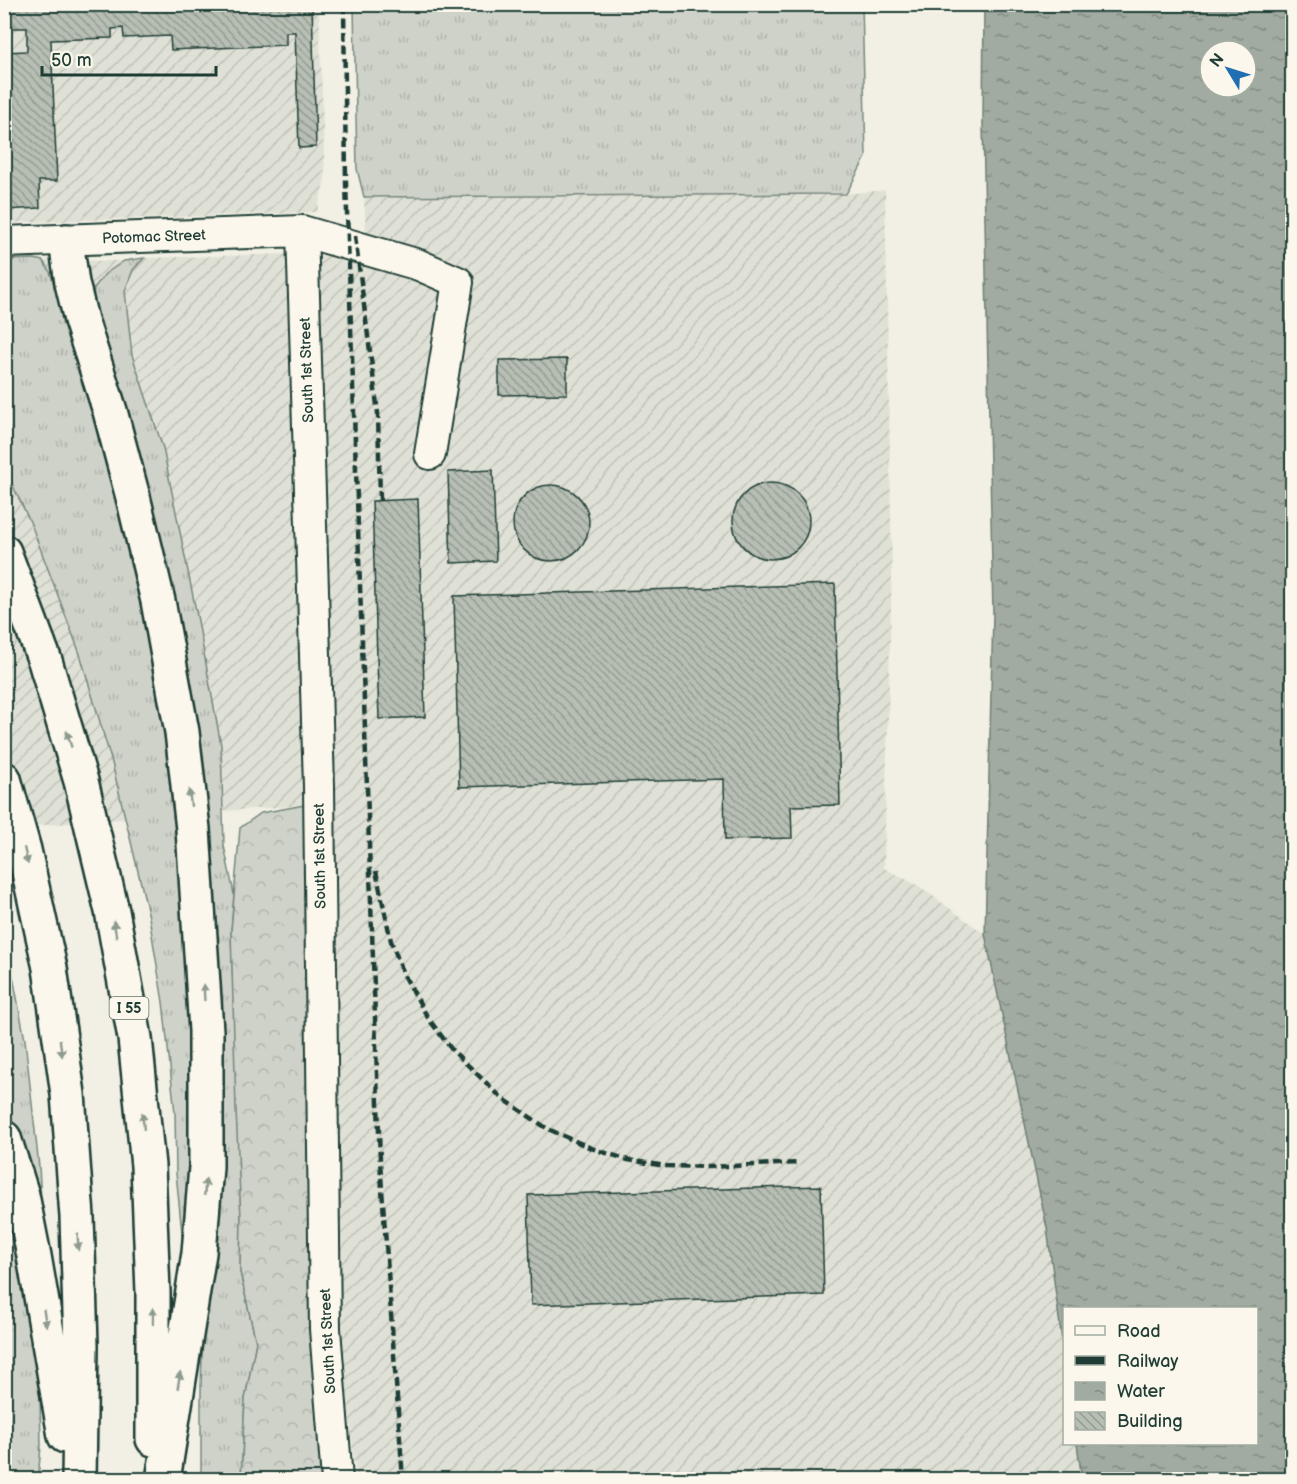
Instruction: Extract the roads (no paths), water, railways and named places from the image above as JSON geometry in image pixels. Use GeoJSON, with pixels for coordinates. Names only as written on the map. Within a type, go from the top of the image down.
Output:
{"type":"FeatureCollection","features":[{"type":"Feature","properties":{"kind":"highway"},"geometry":{"type":"LineString","coordinates":[[66,241],[72,283],[81,320],[110,411],[158,601],[182,732],[194,840],[206,1031],[206,1167],[200,1254],[163,1479]]}},
{"type":"Feature","properties":{"kind":"highway","name":"I 55"},"geometry":{"type":"LineString","coordinates":[[4,552],[45,661],[81,781],[112,911],[135,1038],[148,1166],[153,1292],[153,1479]]}},
{"type":"Feature","properties":{"kind":"highway"},"geometry":{"type":"LineString","coordinates":[[4,779],[24,850],[50,968],[68,1094],[77,1217],[81,1345],[79,1479]]}},
{"type":"Feature","properties":{"kind":"highway"},"geometry":{"type":"LineString","coordinates":[[4,1138],[22,1195],[30,1235],[72,1479]]}},
{"type":"Feature","properties":{"kind":"street","name":"Potomac Street"},"geometry":{"type":"LineString","coordinates":[[4,242],[303,231],[419,265],[459,282],[430,454]]}},
{"type":"Feature","properties":{"kind":"street","name":"South 1st Street"},"geometry":{"type":"LineString","coordinates":[[303,231],[319,786],[325,1329],[337,1479]]}},
{"type":"Feature","properties":{"kind":"water"},"geometry":{"type":"Polygon","coordinates":[[[984,5],[1292,5],[1292,1479],[1082,1479],[1077,1445],[1258,1445],[1258,1307],[1063,1307],[1063,1348],[1047,1228],[985,934],[993,614],[983,124],[984,5]]]}},
{"type":"Feature","properties":{"kind":"railway"},"geometry":{"type":"LineString","coordinates":[[344,4],[346,183],[380,1161],[403,1480]]}},
{"type":"Feature","properties":{"kind":"railway"},"geometry":{"type":"LineString","coordinates":[[355,236],[378,413],[380,501]]}},
{"type":"Feature","properties":{"kind":"railway"},"geometry":{"type":"LineString","coordinates":[[376,871],[391,941],[404,975],[428,1018],[452,1050],[502,1098],[548,1129],[591,1148],[628,1160],[666,1166],[708,1167],[799,1163]]}}]}
